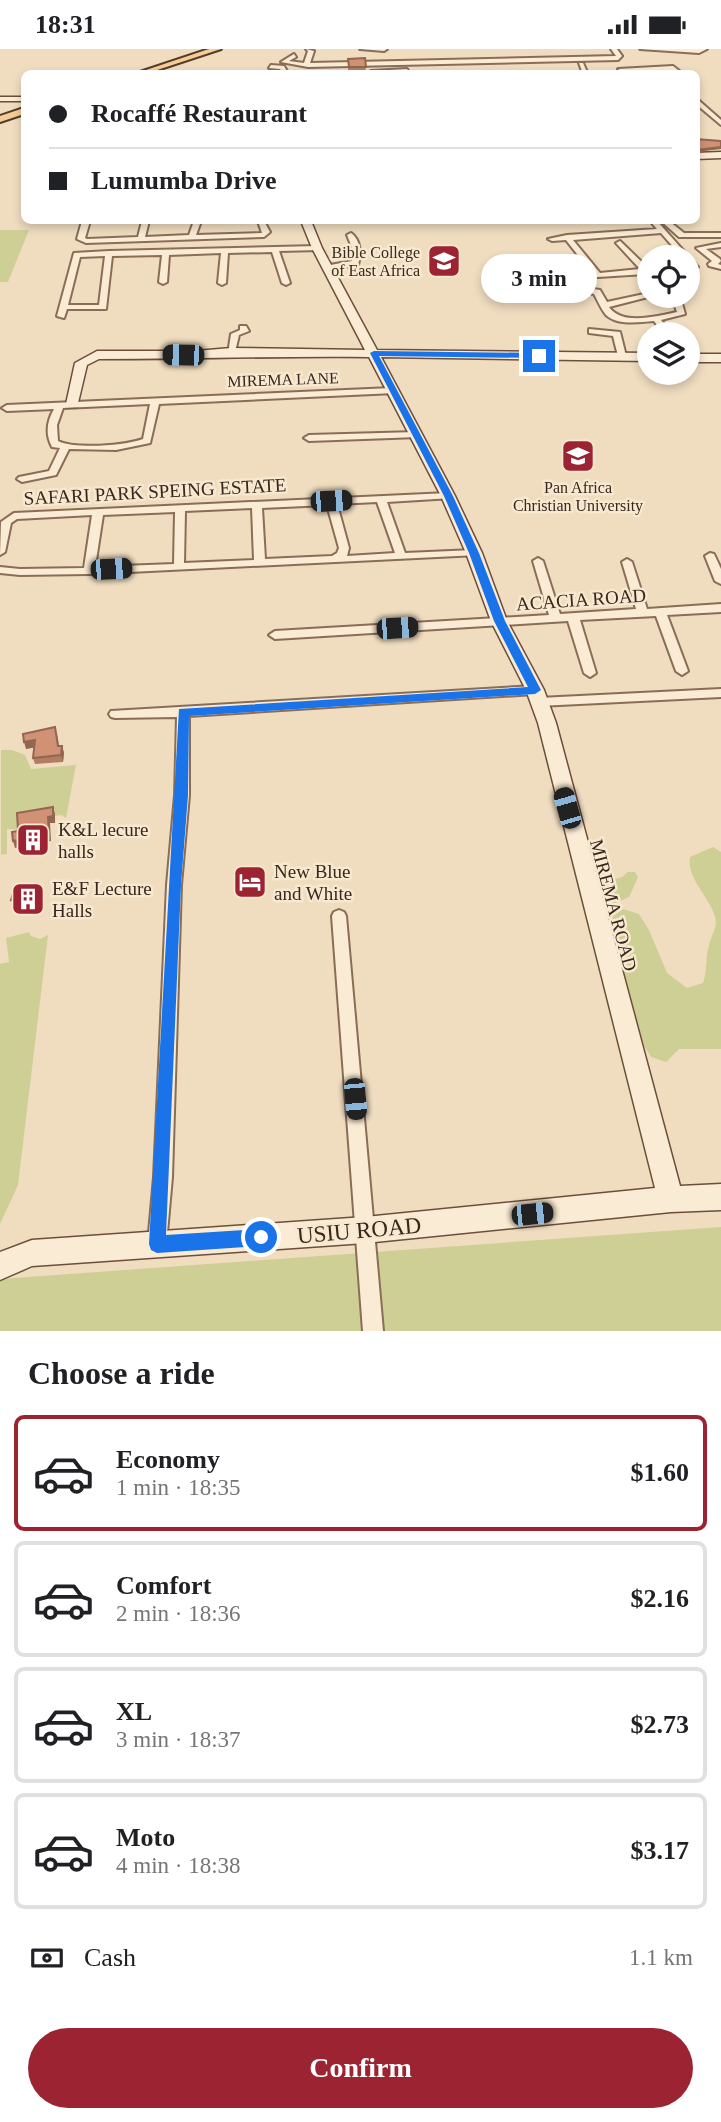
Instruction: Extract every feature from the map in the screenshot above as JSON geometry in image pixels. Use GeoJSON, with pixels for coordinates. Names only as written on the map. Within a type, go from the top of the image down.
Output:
{"type":"FeatureCollection","features":[{"type":"Feature","properties":{"kind":"main road"},"geometry":{"type":"LineString","coordinates":[[150,70],[217,49]]}},
{"type":"Feature","properties":{"kind":"main road"},"geometry":{"type":"LineString","coordinates":[[0,120],[21,112]]}},
{"type":"Feature","properties":{"kind":"main road"},"geometry":{"type":"LineString","coordinates":[[0,120],[21,118]]}},
{"type":"Feature","properties":{"kind":"street"},"geometry":{"type":"LineString","coordinates":[[307,62],[310,50],[319,49]]}},
{"type":"Feature","properties":{"kind":"street"},"geometry":{"type":"LineString","coordinates":[[363,49],[384,49]]}},
{"type":"Feature","properties":{"kind":"street"},"geometry":{"type":"LineString","coordinates":[[291,58],[284,62],[420,63],[618,58],[614,49]]}},
{"type":"Feature","properties":{"kind":"street"},"geometry":{"type":"LineString","coordinates":[[643,49],[704,49]]}},
{"type":"Feature","properties":{"kind":"street"},"geometry":{"type":"LineString","coordinates":[[448,53],[450,62]]}},
{"type":"Feature","properties":{"kind":"street"},"geometry":{"type":"LineString","coordinates":[[419,70],[459,68],[463,66],[461,61]]}},
{"type":"Feature","properties":{"kind":"street"},"geometry":{"type":"LineString","coordinates":[[393,63],[399,70]]}},
{"type":"Feature","properties":{"kind":"street"},"geometry":{"type":"LineString","coordinates":[[420,63],[427,65],[428,69]]}},
{"type":"Feature","properties":{"kind":"street"},"geometry":{"type":"LineString","coordinates":[[581,64],[584,70]]}},
{"type":"Feature","properties":{"kind":"street"},"geometry":{"type":"LineString","coordinates":[[271,67],[282,67],[284,70]]}},
{"type":"Feature","properties":{"kind":"street"},"geometry":{"type":"LineString","coordinates":[[621,69],[676,70]]}},
{"type":"Feature","properties":{"kind":"street"},"geometry":{"type":"LineString","coordinates":[[0,100],[21,99]]}},
{"type":"Feature","properties":{"kind":"street"},"geometry":{"type":"LineString","coordinates":[[700,104],[721,123]]}},
{"type":"Feature","properties":{"kind":"street"},"geometry":{"type":"LineString","coordinates":[[700,156],[721,155]]}},
{"type":"Feature","properties":{"kind":"street"},"geometry":{"type":"LineString","coordinates":[[85,224],[81,239],[83,241],[264,235],[266,232],[262,224]]}},
{"type":"Feature","properties":{"kind":"street"},"geometry":{"type":"LineString","coordinates":[[142,239],[144,224]]}},
{"type":"Feature","properties":{"kind":"street"},"geometry":{"type":"LineString","coordinates":[[192,237],[196,224]]}},
{"type":"Feature","properties":{"kind":"street","name":"MIREMA ROAD"},"geometry":{"type":"LineString","coordinates":[[307,224],[317,248],[449,496],[499,621],[537,696],[671,1199]]}},
{"type":"Feature","properties":{"kind":"street"},"geometry":{"type":"LineString","coordinates":[[656,224],[675,245]]}},
{"type":"Feature","properties":{"kind":"street"},"geometry":{"type":"LineString","coordinates":[[669,224],[682,235],[721,235]]}},
{"type":"Feature","properties":{"kind":"street"},"geometry":{"type":"LineString","coordinates":[[552,239],[662,231]]}},
{"type":"Feature","properties":{"kind":"street"},"geometry":{"type":"LineString","coordinates":[[328,268],[355,263],[357,250],[351,235]]}},
{"type":"Feature","properties":{"kind":"street"},"geometry":{"type":"LineString","coordinates":[[566,237],[597,275],[637,273]]}},
{"type":"Feature","properties":{"kind":"street"},"geometry":{"type":"LineString","coordinates":[[620,243],[637,261]]}},
{"type":"Feature","properties":{"kind":"street"},"geometry":{"type":"LineString","coordinates":[[721,245],[700,248],[715,258],[717,261],[712,264],[721,267]]}},
{"type":"Feature","properties":{"kind":"street"},"geometry":{"type":"LineString","coordinates":[[109,253],[103,307],[63,311],[77,255],[109,253],[317,248]]}},
{"type":"Feature","properties":{"kind":"street"},"geometry":{"type":"LineString","coordinates":[[222,283],[225,250]]}},
{"type":"Feature","properties":{"kind":"street"},"geometry":{"type":"LineString","coordinates":[[275,250],[286,283]]}},
{"type":"Feature","properties":{"kind":"street"},"geometry":{"type":"LineString","coordinates":[[163,282],[166,252]]}},
{"type":"Feature","properties":{"kind":"street"},"geometry":{"type":"LineString","coordinates":[[582,289],[597,292],[609,313],[620,318],[656,319],[681,314],[680,308]]}},
{"type":"Feature","properties":{"kind":"street"},"geometry":{"type":"LineString","coordinates":[[605,305],[637,298]]}},
{"type":"Feature","properties":{"kind":"street"},"geometry":{"type":"LineString","coordinates":[[230,352],[232,339],[235,334],[245,331],[243,328]]}},
{"type":"Feature","properties":{"kind":"street"},"geometry":{"type":"LineString","coordinates":[[592,331],[617,334],[622,356]]}},
{"type":"Feature","properties":{"kind":"street"},"geometry":{"type":"LineString","coordinates":[[155,401],[150,437],[145,442],[66,446],[52,442],[54,415],[66,404],[81,363],[93,356],[230,352],[637,357]]}},
{"type":"Feature","properties":{"kind":"street"},"geometry":{"type":"LineString","coordinates":[[700,358],[721,358]]}},
{"type":"Feature","properties":{"kind":"street","name":"MIREMA LANE"},"geometry":{"type":"LineString","coordinates":[[7,408],[392,391]]}},
{"type":"Feature","properties":{"kind":"street"},"geometry":{"type":"LineString","coordinates":[[309,438],[416,435]]}},
{"type":"Feature","properties":{"kind":"street"},"geometry":{"type":"LineString","coordinates":[[22,479],[53,473],[66,446]]}},
{"type":"Feature","properties":{"kind":"street","name":"SAFARI PARK SPEING ESTATE"},"geometry":{"type":"LineString","coordinates":[[0,552],[6,522],[14,516],[449,496]]}},
{"type":"Feature","properties":{"kind":"street"},"geometry":{"type":"LineString","coordinates":[[380,498],[400,549],[400,556]]}},
{"type":"Feature","properties":{"kind":"street"},"geometry":{"type":"LineString","coordinates":[[331,501],[344,548],[342,555],[333,560]]}},
{"type":"Feature","properties":{"kind":"street"},"geometry":{"type":"LineString","coordinates":[[257,504],[260,562]]}},
{"type":"Feature","properties":{"kind":"street"},"geometry":{"type":"LineString","coordinates":[[179,566],[180,508]]}},
{"type":"Feature","properties":{"kind":"street"},"geometry":{"type":"LineString","coordinates":[[89,571],[98,512]]}},
{"type":"Feature","properties":{"kind":"street"},"geometry":{"type":"LineString","coordinates":[[0,570],[89,571],[474,553]]}},
{"type":"Feature","properties":{"kind":"street"},"geometry":{"type":"LineString","coordinates":[[710,556],[721,580]]}},
{"type":"Feature","properties":{"kind":"street"},"geometry":{"type":"LineString","coordinates":[[538,561],[556,618]]}},
{"type":"Feature","properties":{"kind":"street"},"geometry":{"type":"LineString","coordinates":[[626,562],[642,612]]}},
{"type":"Feature","properties":{"kind":"street","name":"ACACIA ROAD"},"geometry":{"type":"LineString","coordinates":[[275,635],[721,608]]}},
{"type":"Feature","properties":{"kind":"street"},"geometry":{"type":"LineString","coordinates":[[660,611],[682,671]]}},
{"type":"Feature","properties":{"kind":"street"},"geometry":{"type":"LineString","coordinates":[[573,617],[590,673]]}},
{"type":"Feature","properties":{"kind":"street"},"geometry":{"type":"LineString","coordinates":[[115,714],[537,696],[721,693]]}},
{"type":"Feature","properties":{"kind":"street"},"geometry":{"type":"LineString","coordinates":[[157,1244],[163,1177],[174,885],[182,795],[183,712]]}},
{"type":"Feature","properties":{"kind":"street"},"geometry":{"type":"LineString","coordinates":[[339,916],[373,1331]]}},
{"type":"Feature","properties":{"kind":"street","name":"USIU ROAD"},"geometry":{"type":"LineString","coordinates":[[0,1267],[19,1256],[32,1253],[365,1230],[671,1199],[721,1197]]}},
{"type":"Feature","properties":{"kind":"green space"},"geometry":{"type":"Polygon","coordinates":[[[0,230],[29,230],[8,282],[0,282],[0,230]]]}},
{"type":"Feature","properties":{"kind":"green space"},"geometry":{"type":"Polygon","coordinates":[[[1,750],[12,750],[25,755],[31,769],[76,765],[66,818],[61,815],[27,820],[27,830],[7,829],[7,854],[1,855],[1,750]]]}},
{"type":"Feature","properties":{"kind":"green space"},"geometry":{"type":"Polygon","coordinates":[[[713,847],[721,852],[721,1049],[679,1049],[666,1062],[651,1057],[642,1042],[628,1008],[606,920],[623,909],[639,914],[649,930],[667,973],[687,988],[703,983],[715,919],[693,877],[690,857],[713,847]]]}},
{"type":"Feature","properties":{"kind":"green space"},"geometry":{"type":"Polygon","coordinates":[[[590,856],[599,857],[607,881],[622,877],[628,872],[635,872],[638,877],[629,897],[610,906],[601,901],[590,856]]]}},
{"type":"Feature","properties":{"kind":"green space"},"geometry":{"type":"Polygon","coordinates":[[[29,932],[31,936],[40,939],[48,935],[18,1185],[0,1224],[0,964],[9,962],[6,938],[29,932]]]}},
{"type":"Feature","properties":{"kind":"green space"},"geometry":{"type":"Polygon","coordinates":[[[721,1227],[721,1331],[0,1331],[0,1279],[721,1227]]]}},
{"type":"Feature","properties":{"kind":"building"},"geometry":{"type":"Polygon","coordinates":[[[365,58],[366,67],[349,67],[348,59],[365,58]]]}},
{"type":"Feature","properties":{"kind":"building"},"geometry":{"type":"Polygon","coordinates":[[[700,139],[721,141],[721,147],[700,150],[700,139]]]}},
{"type":"Feature","properties":{"kind":"building"},"geometry":{"type":"Polygon","coordinates":[[[55,727],[58,746],[62,746],[61,755],[33,758],[35,740],[24,742],[23,734],[55,727]]]}},
{"type":"Feature","properties":{"kind":"building"},"geometry":{"type":"Polygon","coordinates":[[[53,807],[53,816],[48,817],[49,835],[13,841],[12,832],[18,831],[17,813],[53,807]]]}},
{"type":"Feature","properties":{"kind":"building"},"geometry":{"type":"Polygon","coordinates":[[[38,884],[37,896],[11,900],[15,888],[38,884]]]}},
{"type":"Feature","properties":{"kind":"place","name":"Bible College of East Africa"},"geometry":{"type":"Point","coordinates":[444,261]}},
{"type":"Feature","properties":{"kind":"place","name":"Pan Africa Christian University"},"geometry":{"type":"Point","coordinates":[578,456]}},
{"type":"Feature","properties":{"kind":"place","name":"K&L lecure halls"},"geometry":{"type":"Point","coordinates":[33,840]}},
{"type":"Feature","properties":{"kind":"place","name":"New Blue and White"},"geometry":{"type":"Point","coordinates":[250,882]}},
{"type":"Feature","properties":{"kind":"place","name":"E&F Lecture Halls"},"geometry":{"type":"Point","coordinates":[28,899]}},
{"type":"Feature","properties":{"kind":"route"},"geometry":{"type":"LineString","coordinates":[[261,1237],[157,1244],[163,1177],[174,885],[182,795],[183,712],[283,708],[535,690],[499,621],[449,496],[374,353],[539,356]]}}]}
